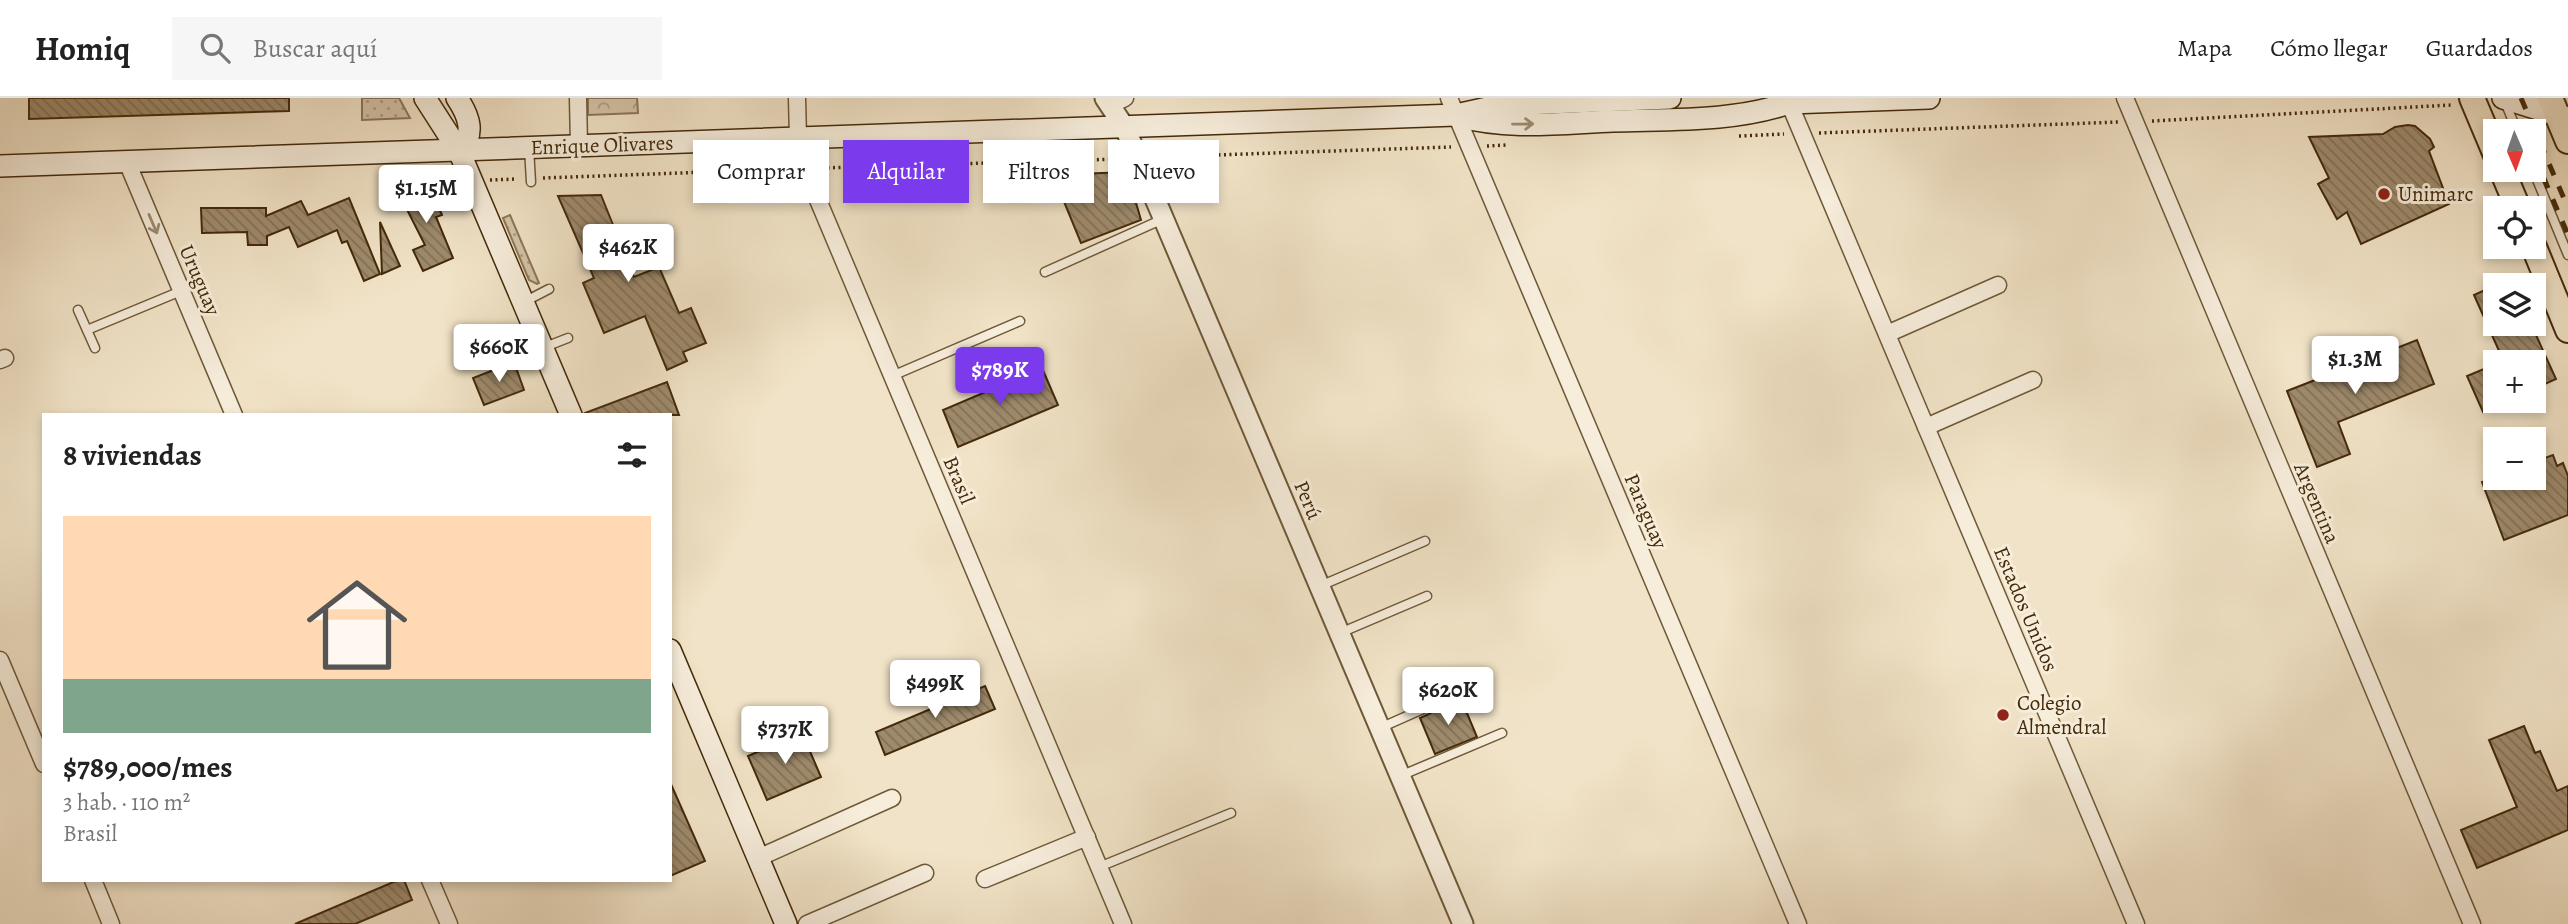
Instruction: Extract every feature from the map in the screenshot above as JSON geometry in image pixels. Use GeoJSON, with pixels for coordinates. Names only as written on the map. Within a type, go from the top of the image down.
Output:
{"type":"FeatureCollection","features":[{"type":"Feature","properties":{"kind":"main road"},"geometry":{"type":"LineString","coordinates":[[425,98],[460,150],[570,413]]}},
{"type":"Feature","properties":{"kind":"main road"},"geometry":{"type":"LineString","coordinates":[[457,98],[470,127],[467,143],[460,150]]}},
{"type":"Feature","properties":{"kind":"main road","name":"Enrique Olivares"},"geometry":{"type":"LineString","coordinates":[[0,166],[1125,128],[1453,106],[1502,124],[1633,106],[1670,98]]}},
{"type":"Feature","properties":{"kind":"main road","name":"Enrique Olivares"},"geometry":{"type":"LineString","coordinates":[[1763,98],[1788,101],[1929,98]]}},
{"type":"Feature","properties":{"kind":"main road"},"geometry":{"type":"LineString","coordinates":[[2472,98],[2483,124]]}},
{"type":"Feature","properties":{"kind":"main road"},"geometry":{"type":"LineString","coordinates":[[2503,98],[2558,111],[2568,141]]}},
{"type":"Feature","properties":{"kind":"main road","name":"Enrique Olivares"},"geometry":{"type":"LineString","coordinates":[[1633,106],[1733,116],[1788,101]]}},
{"type":"Feature","properties":{"kind":"main road"},"geometry":{"type":"LineString","coordinates":[[2538,259],[2568,330]]}},
{"type":"Feature","properties":{"kind":"main road"},"geometry":{"type":"LineString","coordinates":[[672,655],[786,924]]}},
{"type":"Feature","properties":{"kind":"street"},"geometry":{"type":"LineString","coordinates":[[578,98],[579,146]]}},
{"type":"Feature","properties":{"kind":"street","name":"Brasil"},"geometry":{"type":"LineString","coordinates":[[797,98],[798,138],[805,169],[1123,924]]}},
{"type":"Feature","properties":{"kind":"street","name":"Argentina"},"geometry":{"type":"LineString","coordinates":[[2125,98],[2472,924]]}},
{"type":"Feature","properties":{"kind":"street","name":"Perú"},"geometry":{"type":"LineString","coordinates":[[1113,100],[1463,924]]}},
{"type":"Feature","properties":{"kind":"street","name":"Estados Unidos"},"geometry":{"type":"LineString","coordinates":[[1788,101],[2136,924]]}},
{"type":"Feature","properties":{"kind":"street","name":"Paraguay"},"geometry":{"type":"LineString","coordinates":[[1453,106],[1798,924]]}},
{"type":"Feature","properties":{"kind":"street","name":"Uruguay"},"geometry":{"type":"LineString","coordinates":[[127,162],[233,413]]}},
{"type":"Feature","properties":{"kind":"street"},"geometry":{"type":"LineString","coordinates":[[1887,334],[1998,285]]}},
{"type":"Feature","properties":{"kind":"street"},"geometry":{"type":"LineString","coordinates":[[1926,426],[2033,380]]}},
{"type":"Feature","properties":{"kind":"street"},"geometry":{"type":"LineString","coordinates":[[0,660],[42,759]]}},
{"type":"Feature","properties":{"kind":"street"},"geometry":{"type":"LineString","coordinates":[[758,858],[892,798]]}},
{"type":"Feature","properties":{"kind":"street"},"geometry":{"type":"LineString","coordinates":[[985,879],[1087,837]]}},
{"type":"Feature","properties":{"kind":"street"},"geometry":{"type":"LineString","coordinates":[[807,924],[925,873]]}},
{"type":"Feature","properties":{"kind":"street"},"geometry":{"type":"LineString","coordinates":[[94,882],[111,924]]}},
{"type":"Feature","properties":{"kind":"street"},"geometry":{"type":"LineString","coordinates":[[431,882],[449,924]]}},
{"type":"Feature","properties":{"kind":"lane"},"geometry":{"type":"LineString","coordinates":[[2503,98],[2512,119]]}},
{"type":"Feature","properties":{"kind":"lane"},"geometry":{"type":"LineString","coordinates":[[529,148],[531,182]]}},
{"type":"Feature","properties":{"kind":"lane"},"geometry":{"type":"LineString","coordinates":[[2538,182],[2568,255]]}},
{"type":"Feature","properties":{"kind":"lane"},"geometry":{"type":"LineString","coordinates":[[1045,272],[1163,219]]}},
{"type":"Feature","properties":{"kind":"lane"},"geometry":{"type":"LineString","coordinates":[[523,302],[549,289]]}},
{"type":"Feature","properties":{"kind":"lane"},"geometry":{"type":"LineString","coordinates":[[87,330],[181,291]]}},
{"type":"Feature","properties":{"kind":"lane"},"geometry":{"type":"LineString","coordinates":[[78,310],[95,348]]}},
{"type":"Feature","properties":{"kind":"lane"},"geometry":{"type":"LineString","coordinates":[[892,376],[1020,321]]}},
{"type":"Feature","properties":{"kind":"lane"},"geometry":{"type":"LineString","coordinates":[[543,348],[568,338]]}},
{"type":"Feature","properties":{"kind":"lane"},"geometry":{"type":"LineString","coordinates":[[1320,586],[1425,541]]}},
{"type":"Feature","properties":{"kind":"lane"},"geometry":{"type":"LineString","coordinates":[[1340,633],[1427,596]]}},
{"type":"Feature","properties":{"kind":"lane"},"geometry":{"type":"LineString","coordinates":[[1380,728],[1479,684]]}},
{"type":"Feature","properties":{"kind":"lane"},"geometry":{"type":"LineString","coordinates":[[1400,776],[1502,733]]}},
{"type":"Feature","properties":{"kind":"lane"},"geometry":{"type":"LineString","coordinates":[[1099,867],[1231,813]]}},
{"type":"Feature","properties":{"kind":"green space"},"geometry":{"type":"Polygon","coordinates":[[[362,98],[399,98],[410,118],[362,120],[362,98]]]}},
{"type":"Feature","properties":{"kind":"green space"},"geometry":{"type":"Polygon","coordinates":[[[588,98],[637,98],[638,113],[588,115],[588,98]]]}},
{"type":"Feature","properties":{"kind":"green space"},"geometry":{"type":"Polygon","coordinates":[[[510,215],[539,283],[537,284],[529,280],[503,218],[510,215]]]}},
{"type":"Feature","properties":{"kind":"building"},"geometry":{"type":"Polygon","coordinates":[[[29,98],[289,98],[289,111],[29,119],[29,98]]]}},
{"type":"Feature","properties":{"kind":"building","name":"Unimarc"},"geometry":{"type":"Polygon","coordinates":[[[2415,126],[2430,139],[2434,147],[2429,151],[2449,204],[2361,244],[2347,212],[2337,219],[2318,184],[2329,178],[2309,137],[2383,134],[2395,127],[2415,126]]]}},
{"type":"Feature","properties":{"kind":"building"},"geometry":{"type":"Polygon","coordinates":[[[1094,173],[1108,173],[1108,203],[1136,203],[1141,220],[1081,243],[1065,203],[1094,203],[1094,173]]]}},
{"type":"Feature","properties":{"kind":"building"},"geometry":{"type":"Polygon","coordinates":[[[394,184],[420,184],[426,196],[433,194],[442,215],[436,217],[453,258],[423,271],[413,250],[425,245],[394,184]]]}},
{"type":"Feature","properties":{"kind":"building"},"geometry":{"type":"Polygon","coordinates":[[[601,195],[634,277],[659,267],[679,313],[691,308],[706,343],[683,352],[687,361],[667,370],[645,316],[604,333],[583,283],[594,278],[558,196],[601,195]]]}},
{"type":"Feature","properties":{"kind":"building"},"geometry":{"type":"Polygon","coordinates":[[[349,198],[380,274],[364,281],[347,241],[342,243],[337,230],[298,247],[289,227],[267,236],[267,245],[248,245],[247,232],[202,233],[201,208],[266,208],[266,216],[301,201],[308,215],[349,198]]]}},
{"type":"Feature","properties":{"kind":"building"},"geometry":{"type":"Polygon","coordinates":[[[380,222],[400,266],[382,274],[380,222]]]}},
{"type":"Feature","properties":{"kind":"building"},"geometry":{"type":"Polygon","coordinates":[[[2483,291],[2483,315],[2474,295],[2483,291]]]}},
{"type":"Feature","properties":{"kind":"building"},"geometry":{"type":"Polygon","coordinates":[[[2492,336],[2536,336],[2543,350],[2499,350],[2492,336]]]}},
{"type":"Feature","properties":{"kind":"building"},"geometry":{"type":"Polygon","coordinates":[[[2417,340],[2434,384],[2338,422],[2350,454],[2317,467],[2287,391],[2417,340]]]}},
{"type":"Feature","properties":{"kind":"building"},"geometry":{"type":"Polygon","coordinates":[[[2546,357],[2556,379],[2546,384],[2546,357]]]}},
{"type":"Feature","properties":{"kind":"building"},"geometry":{"type":"Polygon","coordinates":[[[514,362],[524,390],[484,405],[473,378],[514,362]]]}},
{"type":"Feature","properties":{"kind":"building"},"geometry":{"type":"Polygon","coordinates":[[[1042,368],[1058,405],[958,447],[943,410],[1042,368]]]}},
{"type":"Feature","properties":{"kind":"building"},"geometry":{"type":"Polygon","coordinates":[[[2483,369],[2483,412],[2467,376],[2483,369]]]}},
{"type":"Feature","properties":{"kind":"building"},"geometry":{"type":"Polygon","coordinates":[[[667,382],[679,415],[672,413],[585,413],[667,382]]]}},
{"type":"Feature","properties":{"kind":"building"},"geometry":{"type":"Polygon","coordinates":[[[2553,455],[2557,466],[2563,463],[2568,476],[2568,515],[2504,540],[2485,490],[2546,490],[2546,458],[2553,455]]]}},
{"type":"Feature","properties":{"kind":"building"},"geometry":{"type":"Polygon","coordinates":[[[985,686],[995,709],[885,755],[876,732],[985,686]]]}},
{"type":"Feature","properties":{"kind":"building"},"geometry":{"type":"Polygon","coordinates":[[[1461,699],[1477,737],[1435,754],[1420,718],[1461,699]]]}},
{"type":"Feature","properties":{"kind":"building"},"geometry":{"type":"Polygon","coordinates":[[[2524,726],[2535,753],[2540,751],[2557,791],[2568,786],[2568,830],[2477,868],[2461,830],[2517,807],[2489,740],[2524,726]]]}},
{"type":"Feature","properties":{"kind":"building"},"geometry":{"type":"Polygon","coordinates":[[[802,733],[821,777],[767,800],[748,756],[802,733]]]}},
{"type":"Feature","properties":{"kind":"building"},"geometry":{"type":"Polygon","coordinates":[[[672,787],[705,861],[672,875],[672,787]]]}},
{"type":"Feature","properties":{"kind":"building"},"geometry":{"type":"Polygon","coordinates":[[[393,882],[405,882],[412,900],[355,924],[295,924],[393,882]]]}},
{"type":"Feature","properties":{"kind":"railway"},"geometry":{"type":"LineString","coordinates":[[2521,98],[2568,208]]}},
{"type":"Feature","properties":{"kind":"railway"},"geometry":{"type":"LineString","coordinates":[[2545,182],[2568,235]]}},
{"type":"Feature","properties":{"kind":"place","name":"Unimarc"},"geometry":{"type":"Point","coordinates":[2384,194]}},
{"type":"Feature","properties":{"kind":"place","name":"Colegio Almendral"},"geometry":{"type":"Point","coordinates":[2003,715]}}]}
